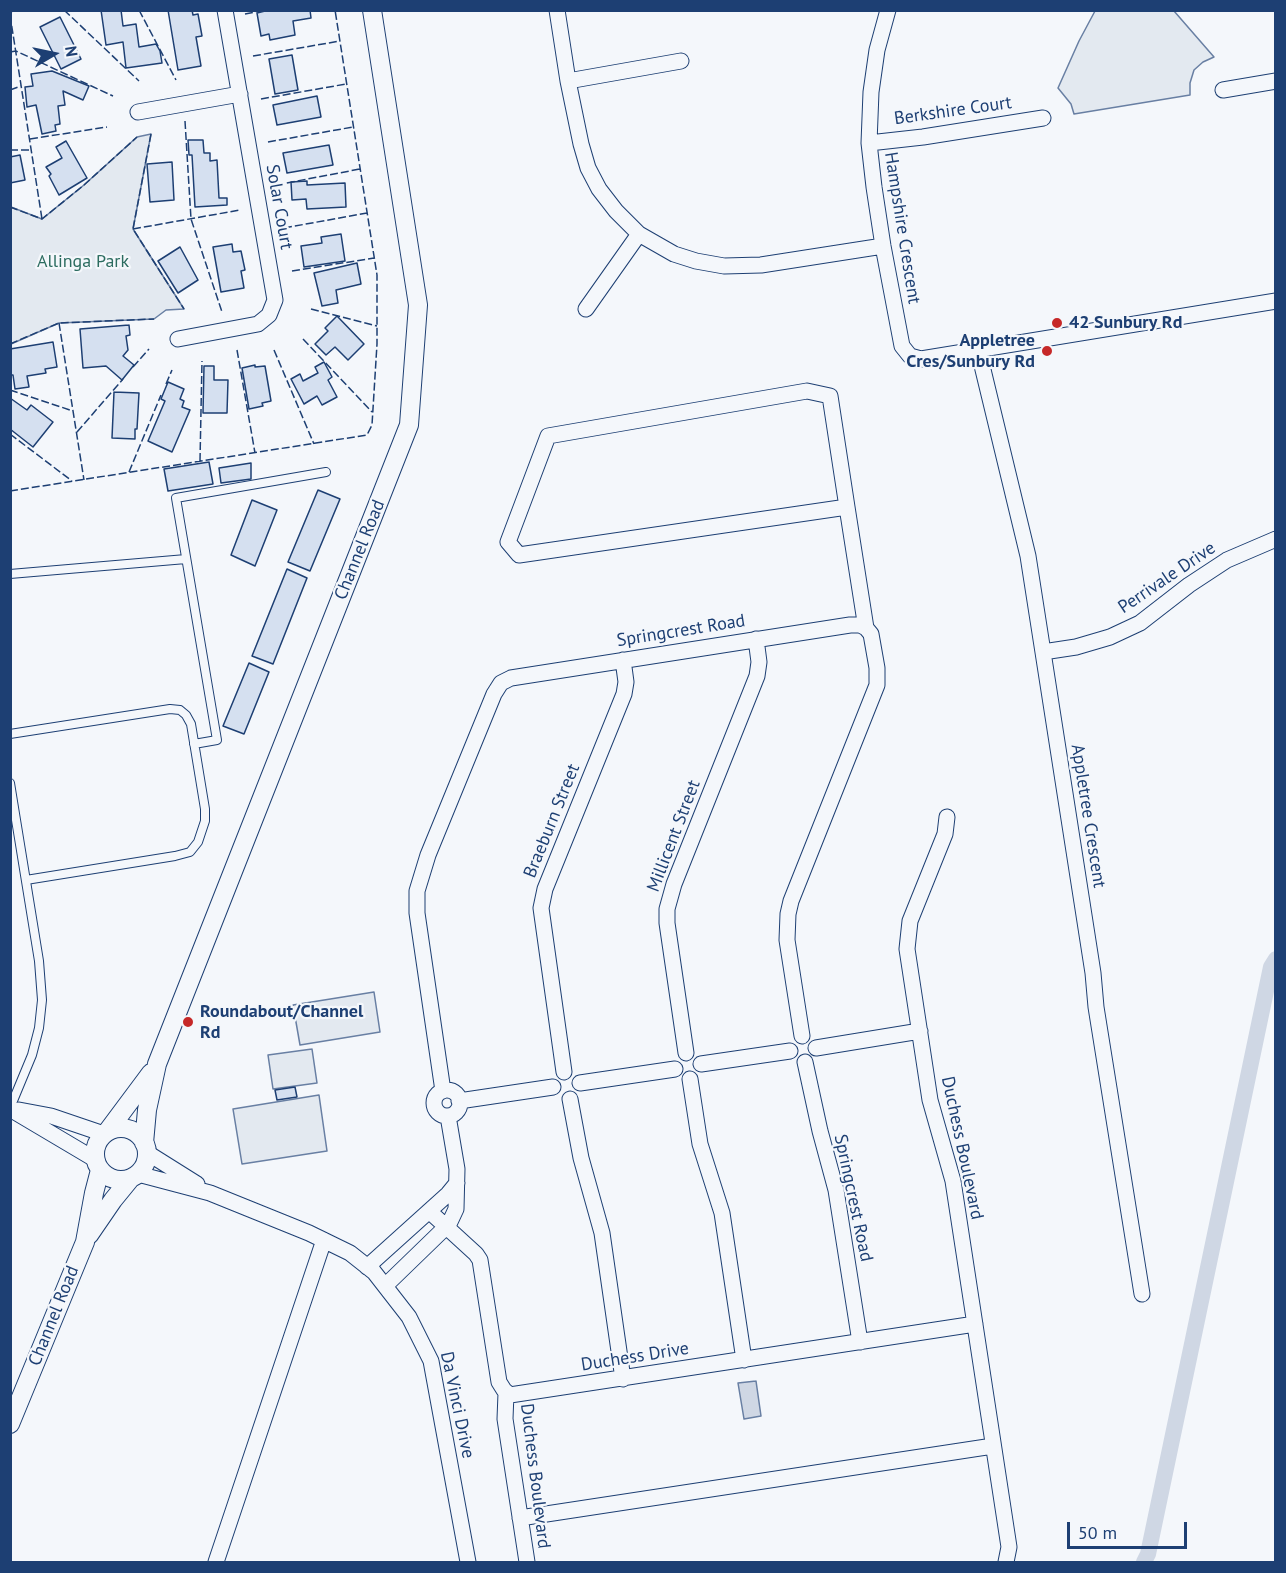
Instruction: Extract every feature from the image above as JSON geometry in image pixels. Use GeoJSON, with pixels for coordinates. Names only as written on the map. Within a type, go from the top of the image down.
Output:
{"type":"FeatureCollection","features":[{"type":"Feature","properties":{"kind":"street","name":"Solar Court"},"geometry":{"type":"LineString","coordinates":[[178,339],[250,327],[264,321],[273,308],[275,291],[225,10]]}},
{"type":"Feature","properties":{"kind":"street","name":"Channel Road"},"geometry":{"type":"LineString","coordinates":[[145,1148],[147,1110],[157,1064],[409,425],[418,305],[372,10]]}},
{"type":"Feature","properties":{"kind":"street"},"geometry":{"type":"LineString","coordinates":[[557,10],[568,81],[588,168],[599,189],[616,211],[639,234],[674,254],[724,266],[761,265],[883,246]]}},
{"type":"Feature","properties":{"kind":"street","name":"Hampshire Crescent"},"geometry":{"type":"LineString","coordinates":[[888,10],[877,50],[871,92],[869,143],[883,246],[902,346],[910,356],[921,359],[978,349]]}},
{"type":"Feature","properties":{"kind":"street"},"geometry":{"type":"LineString","coordinates":[[568,81],[681,61]]}},
{"type":"Feature","properties":{"kind":"street"},"geometry":{"type":"LineString","coordinates":[[1223,90],[1275,81]]}},
{"type":"Feature","properties":{"kind":"street"},"geometry":{"type":"LineString","coordinates":[[138,112],[240,94]]}},
{"type":"Feature","properties":{"kind":"street","name":"Berkshire Court"},"geometry":{"type":"LineString","coordinates":[[869,143],[1042,118]]}},
{"type":"Feature","properties":{"kind":"street"},"geometry":{"type":"LineString","coordinates":[[586,309],[639,234]]}},
{"type":"Feature","properties":{"kind":"street"},"geometry":{"type":"LineString","coordinates":[[978,349],[1275,301]]}},
{"type":"Feature","properties":{"kind":"street","name":"Appletree Crescent"},"geometry":{"type":"LineString","coordinates":[[978,349],[1028,556],[1142,1293]]}},
{"type":"Feature","properties":{"kind":"street"},"geometry":{"type":"LineString","coordinates":[[802,1036],[787,940],[788,914],[791,901],[877,685],[874,648],[871,634],[866,628],[830,396],[807,391],[548,436],[508,542],[519,555],[847,507]]}},
{"type":"Feature","properties":{"kind":"street","name":"Perrivale Drive"},"geometry":{"type":"LineString","coordinates":[[1043,652],[1076,647],[1099,640],[1140,622],[1188,585],[1227,560],[1275,539]]}},
{"type":"Feature","properties":{"kind":"street","name":"Springcrest Road"},"geometry":{"type":"LineString","coordinates":[[443,1091],[417,913],[417,891],[428,855],[489,705],[501,683],[511,678],[756,639],[850,625],[860,625],[866,628]]}},
{"type":"Feature","properties":{"kind":"street","name":"Millicent Street"},"geometry":{"type":"LineString","coordinates":[[686,1053],[667,909],[674,884],[757,676],[759,662],[756,639]]}},
{"type":"Feature","properties":{"kind":"street","name":"Braeburn Street"},"geometry":{"type":"LineString","coordinates":[[564,1072],[541,908],[544,889],[624,694],[626,682],[623,660]]}},
{"type":"Feature","properties":{"kind":"street","name":"Duchess Boulevard"},"geometry":{"type":"LineString","coordinates":[[947,817],[945,834],[910,921],[907,949],[932,1109],[953,1181],[1009,1547],[1006,1563]]}},
{"type":"Feature","properties":{"kind":"street"},"geometry":{"type":"LineString","coordinates":[[816,1048],[920,1031]]}},
{"type":"Feature","properties":{"kind":"street"},"geometry":{"type":"LineString","coordinates":[[802,1036],[813,1040],[816,1048],[812,1058],[805,1062],[797,1061],[790,1052],[793,1041],[802,1036]]}},
{"type":"Feature","properties":{"kind":"street"},"geometry":{"type":"LineString","coordinates":[[701,1064],[790,1052]]}},
{"type":"Feature","properties":{"kind":"street"},"geometry":{"type":"LineString","coordinates":[[686,1053],[697,1057],[701,1064],[700,1072],[690,1079],[679,1076],[675,1069],[679,1057],[686,1053]]}},
{"type":"Feature","properties":{"kind":"street","name":"Springcrest Road"},"geometry":{"type":"LineString","coordinates":[[805,1062],[836,1190],[860,1342]]}},
{"type":"Feature","properties":{"kind":"street","name":"Channel Road"},"geometry":{"type":"LineString","coordinates":[[105,1133],[157,1064]]}},
{"type":"Feature","properties":{"kind":"street"},"geometry":{"type":"LineString","coordinates":[[580,1083],[675,1069]]}},
{"type":"Feature","properties":{"kind":"street"},"geometry":{"type":"LineString","coordinates":[[564,1072],[576,1076],[580,1083],[579,1091],[570,1099],[559,1096],[554,1087],[555,1079],[564,1072]]}},
{"type":"Feature","properties":{"kind":"street"},"geometry":{"type":"LineString","coordinates":[[690,1079],[700,1144],[722,1213],[744,1360]]}},
{"type":"Feature","properties":{"kind":"street"},"geometry":{"type":"LineString","coordinates":[[459,1101],[554,1087]]}},
{"type":"Feature","properties":{"kind":"street"},"geometry":{"type":"LineString","coordinates":[[443,1091],[455,1093],[459,1101],[456,1112],[448,1116],[440,1114],[435,1108],[434,1099],[443,1091]]}},
{"type":"Feature","properties":{"kind":"street"},"geometry":{"type":"LineString","coordinates":[[570,1099],[580,1158],[602,1233],[623,1379]]}},
{"type":"Feature","properties":{"kind":"street"},"geometry":{"type":"LineString","coordinates":[[10,1108],[51,1116],[105,1133],[124,1128],[139,1136],[145,1148],[143,1168],[134,1176],[120,1180],[109,1177],[98,1165],[10,1108]]}},
{"type":"Feature","properties":{"kind":"street"},"geometry":{"type":"LineString","coordinates":[[386,1286],[446,1228],[456,1209],[457,1169],[448,1116]]}},
{"type":"Feature","properties":{"kind":"street"},"geometry":{"type":"LineString","coordinates":[[98,1165],[95,1149],[105,1133]]}},
{"type":"Feature","properties":{"kind":"street","name":"Da Vinci Drive"},"geometry":{"type":"LineString","coordinates":[[145,1148],[210,1193]]}},
{"type":"Feature","properties":{"kind":"street","name":"Channel Road"},"geometry":{"type":"LineString","coordinates":[[85,1242],[98,1165]]}},
{"type":"Feature","properties":{"kind":"street","name":"Channel Road"},"geometry":{"type":"LineString","coordinates":[[10,1424],[85,1242],[113,1200],[134,1176]]}},
{"type":"Feature","properties":{"kind":"street","name":"Da Vinci Drive"},"geometry":{"type":"LineString","coordinates":[[134,1176],[210,1193],[324,1240],[350,1253],[386,1286],[409,1317],[431,1361],[468,1563]]}},
{"type":"Feature","properties":{"kind":"street"},"geometry":{"type":"LineString","coordinates":[[367,1267],[448,1194],[457,1183]]}},
{"type":"Feature","properties":{"kind":"street"},"geometry":{"type":"LineString","coordinates":[[429,1211],[480,1260],[499,1382],[506,1393]]}},
{"type":"Feature","properties":{"kind":"street"},"geometry":{"type":"LineString","coordinates":[[216,1563],[324,1240]]}},
{"type":"Feature","properties":{"kind":"street","name":"Duchess Drive"},"geometry":{"type":"LineString","coordinates":[[506,1393],[514,1396],[975,1324]]}},
{"type":"Feature","properties":{"kind":"street","name":"Duchess Boulevard"},"geometry":{"type":"LineString","coordinates":[[506,1393],[505,1419],[527,1563]]}},
{"type":"Feature","properties":{"kind":"street"},"geometry":{"type":"LineString","coordinates":[[520,1518],[993,1446]]}},
{"type":"Feature","properties":{"kind":"lane"},"geometry":{"type":"LineString","coordinates":[[194,744],[217,740],[176,498],[326,472]]}},
{"type":"Feature","properties":{"kind":"lane"},"geometry":{"type":"LineString","coordinates":[[10,574],[186,559]]}},
{"type":"Feature","properties":{"kind":"lane"},"geometry":{"type":"LineString","coordinates":[[10,734],[170,709],[180,710],[191,724],[205,809],[205,821],[198,842],[190,852],[26,880]]}},
{"type":"Feature","properties":{"kind":"lane"},"geometry":{"type":"LineString","coordinates":[[10,783],[39,961],[42,1000],[39,1028],[32,1055],[10,1108]]}},
{"type":"Feature","properties":{"kind":"green space"},"geometry":{"type":"Polygon","coordinates":[[[1095,11],[1174,11],[1214,57],[1203,62],[1194,70],[1190,83],[1190,95],[1074,114],[1071,104],[1058,88],[1095,11]]]}},
{"type":"Feature","properties":{"kind":"green space","name":"Allinga Park"},"geometry":{"type":"Polygon","coordinates":[[[151,134],[133,229],[184,309],[166,310],[154,319],[59,323],[11,344],[11,207],[42,219],[137,137],[151,134]]]}},
{"type":"Feature","properties":{"kind":"green space"},"geometry":{"type":"Polygon","coordinates":[[[374,992],[380,1032],[300,1045],[293,1005],[374,992]]]}},
{"type":"Feature","properties":{"kind":"green space"},"geometry":{"type":"Polygon","coordinates":[[[312,1049],[317,1083],[273,1089],[268,1055],[312,1049]]]}},
{"type":"Feature","properties":{"kind":"green space"},"geometry":{"type":"Polygon","coordinates":[[[319,1095],[327,1151],[242,1164],[233,1109],[319,1095]]]}},
{"type":"Feature","properties":{"kind":"shaded area"},"geometry":{"type":"Polygon","coordinates":[[[756,1381],[761,1416],[744,1419],[738,1383],[756,1381]]]}},
{"type":"Feature","properties":{"kind":"building"},"geometry":{"type":"Polygon","coordinates":[[[101,10],[121,10],[123,26],[136,24],[139,47],[156,44],[162,63],[126,68],[123,42],[106,45],[101,10]]]}},
{"type":"Feature","properties":{"kind":"building"},"geometry":{"type":"Polygon","coordinates":[[[168,10],[192,10],[193,15],[198,14],[202,36],[196,37],[201,66],[178,70],[168,10]]]}},
{"type":"Feature","properties":{"kind":"building"},"geometry":{"type":"Polygon","coordinates":[[[269,10],[310,10],[311,18],[293,21],[295,35],[270,40],[269,34],[261,36],[257,13],[269,10]]]}},
{"type":"Feature","properties":{"kind":"building"},"geometry":{"type":"Polygon","coordinates":[[[60,17],[81,59],[61,69],[40,27],[60,17]]]}},
{"type":"Feature","properties":{"kind":"building"},"geometry":{"type":"Polygon","coordinates":[[[292,55],[298,90],[275,94],[269,59],[292,55]]]}},
{"type":"Feature","properties":{"kind":"building"},"geometry":{"type":"Polygon","coordinates":[[[52,71],[89,86],[83,100],[63,91],[65,105],[58,106],[60,124],[55,125],[56,131],[42,134],[36,105],[27,107],[25,87],[33,86],[31,74],[52,71]]]}},
{"type":"Feature","properties":{"kind":"building"},"geometry":{"type":"Polygon","coordinates":[[[317,96],[321,117],[277,125],[273,105],[317,96]]]}},
{"type":"Feature","properties":{"kind":"building"},"geometry":{"type":"Polygon","coordinates":[[[188,140],[203,140],[204,153],[210,153],[210,161],[217,160],[219,198],[227,198],[227,205],[195,207],[192,155],[189,155],[188,140]]]}},
{"type":"Feature","properties":{"kind":"building"},"geometry":{"type":"Polygon","coordinates":[[[66,141],[87,178],[59,195],[46,167],[62,158],[56,147],[66,141]]]}},
{"type":"Feature","properties":{"kind":"building"},"geometry":{"type":"Polygon","coordinates":[[[329,145],[333,165],[287,173],[283,153],[329,145]]]}},
{"type":"Feature","properties":{"kind":"building"},"geometry":{"type":"Polygon","coordinates":[[[20,155],[25,180],[10,183],[10,157],[20,155]]]}},
{"type":"Feature","properties":{"kind":"building"},"geometry":{"type":"Polygon","coordinates":[[[172,162],[174,200],[150,202],[147,164],[172,162]]]}},
{"type":"Feature","properties":{"kind":"building"},"geometry":{"type":"Polygon","coordinates":[[[307,181],[307,185],[345,183],[346,207],[307,209],[306,199],[292,200],[291,182],[307,181]]]}},
{"type":"Feature","properties":{"kind":"building"},"geometry":{"type":"Polygon","coordinates":[[[341,234],[345,261],[304,267],[301,246],[322,243],[321,237],[341,234]]]}},
{"type":"Feature","properties":{"kind":"building"},"geometry":{"type":"Polygon","coordinates":[[[232,244],[233,252],[241,251],[245,270],[241,271],[244,288],[221,292],[213,247],[232,244]]]}},
{"type":"Feature","properties":{"kind":"building"},"geometry":{"type":"Polygon","coordinates":[[[180,247],[198,280],[178,293],[158,261],[180,247]]]}},
{"type":"Feature","properties":{"kind":"building"},"geometry":{"type":"Polygon","coordinates":[[[357,263],[361,284],[336,290],[338,303],[322,306],[314,273],[357,263]]]}},
{"type":"Feature","properties":{"kind":"building"},"geometry":{"type":"Polygon","coordinates":[[[337,316],[364,344],[348,360],[335,347],[326,355],[315,344],[328,331],[325,328],[337,316]]]}},
{"type":"Feature","properties":{"kind":"building"},"geometry":{"type":"Polygon","coordinates":[[[129,325],[130,335],[126,336],[128,350],[123,356],[134,365],[122,380],[106,366],[83,368],[80,329],[129,325]]]}},
{"type":"Feature","properties":{"kind":"building"},"geometry":{"type":"Polygon","coordinates":[[[53,342],[57,367],[45,369],[46,373],[27,376],[29,387],[15,389],[13,375],[10,375],[10,349],[53,342]]]}},
{"type":"Feature","properties":{"kind":"building"},"geometry":{"type":"Polygon","coordinates":[[[324,362],[332,377],[328,380],[337,397],[322,405],[317,396],[304,404],[291,379],[300,374],[303,381],[318,373],[315,367],[324,362]]]}},
{"type":"Feature","properties":{"kind":"building"},"geometry":{"type":"Polygon","coordinates":[[[255,365],[255,367],[265,366],[271,401],[262,403],[263,406],[249,409],[242,368],[255,365]]]}},
{"type":"Feature","properties":{"kind":"building"},"geometry":{"type":"Polygon","coordinates":[[[204,366],[214,366],[214,380],[228,380],[227,413],[203,413],[204,366]]]}},
{"type":"Feature","properties":{"kind":"building"},"geometry":{"type":"Polygon","coordinates":[[[168,382],[184,389],[180,399],[184,401],[182,407],[190,410],[172,452],[148,441],[165,401],[161,399],[168,382]]]}},
{"type":"Feature","properties":{"kind":"building"},"geometry":{"type":"Polygon","coordinates":[[[114,392],[139,393],[135,439],[112,438],[114,392]]]}},
{"type":"Feature","properties":{"kind":"building"},"geometry":{"type":"Polygon","coordinates":[[[10,398],[27,410],[31,405],[53,422],[33,447],[10,429],[10,398]]]}},
{"type":"Feature","properties":{"kind":"building"},"geometry":{"type":"Polygon","coordinates":[[[209,462],[213,484],[168,491],[164,469],[209,462]]]}},
{"type":"Feature","properties":{"kind":"building"},"geometry":{"type":"Polygon","coordinates":[[[251,463],[251,479],[221,483],[219,468],[251,463]]]}},
{"type":"Feature","properties":{"kind":"building"},"geometry":{"type":"Polygon","coordinates":[[[318,490],[340,499],[310,571],[288,562],[318,490]]]}},
{"type":"Feature","properties":{"kind":"building"},"geometry":{"type":"Polygon","coordinates":[[[252,500],[277,510],[255,566],[231,555],[252,500]]]}},
{"type":"Feature","properties":{"kind":"building"},"geometry":{"type":"Polygon","coordinates":[[[287,569],[307,578],[273,664],[252,656],[287,569]]]}},
{"type":"Feature","properties":{"kind":"building"},"geometry":{"type":"Polygon","coordinates":[[[249,663],[269,672],[244,734],[223,726],[249,663]]]}},
{"type":"Feature","properties":{"kind":"building"},"geometry":{"type":"Polygon","coordinates":[[[295,1087],[297,1097],[277,1100],[275,1090],[295,1087]]]}},
{"type":"Feature","properties":{"kind":"waterway"},"geometry":{"type":"LineString","coordinates":[[1144,1562],[1148,1554],[1271,967],[1276,959]]}},
{"type":"Feature","properties":{"kind":"fence"},"geometry":{"type":"LineString","coordinates":[[10,12],[17,10]]}},
{"type":"Feature","properties":{"kind":"fence"},"geometry":{"type":"LineString","coordinates":[[64,10],[139,81]]}},
{"type":"Feature","properties":{"kind":"fence"},"geometry":{"type":"LineString","coordinates":[[139,10],[176,80]]}},
{"type":"Feature","properties":{"kind":"fence"},"geometry":{"type":"LineString","coordinates":[[10,491],[367,435],[372,425],[377,344],[377,275],[335,10]]}},
{"type":"Feature","properties":{"kind":"fence"},"geometry":{"type":"LineString","coordinates":[[245,14],[260,11]]}},
{"type":"Feature","properties":{"kind":"fence"},"geometry":{"type":"LineString","coordinates":[[10,15],[42,219]]}},
{"type":"Feature","properties":{"kind":"fence"},"geometry":{"type":"LineString","coordinates":[[253,56],[340,41]]}},
{"type":"Feature","properties":{"kind":"fence"},"geometry":{"type":"LineString","coordinates":[[10,52],[16,51],[113,96]]}},
{"type":"Feature","properties":{"kind":"fence"},"geometry":{"type":"LineString","coordinates":[[261,99],[346,84]]}},
{"type":"Feature","properties":{"kind":"fence"},"geometry":{"type":"LineString","coordinates":[[10,90],[21,86]]}},
{"type":"Feature","properties":{"kind":"fence"},"geometry":{"type":"LineString","coordinates":[[185,121],[191,219],[222,312]]}},
{"type":"Feature","properties":{"kind":"fence"},"geometry":{"type":"LineString","coordinates":[[30,139],[107,127]]}},
{"type":"Feature","properties":{"kind":"fence"},"geometry":{"type":"LineString","coordinates":[[268,142],[353,127]]}},
{"type":"Feature","properties":{"kind":"fence"},"geometry":{"type":"LineString","coordinates":[[151,134],[133,229],[184,309]]}},
{"type":"Feature","properties":{"kind":"fence"},"geometry":{"type":"LineString","coordinates":[[10,207],[42,219],[137,137]]}},
{"type":"Feature","properties":{"kind":"fence"},"geometry":{"type":"LineString","coordinates":[[10,150],[32,150]]}},
{"type":"Feature","properties":{"kind":"fence"},"geometry":{"type":"LineString","coordinates":[[276,185],[360,169]]}},
{"type":"Feature","properties":{"kind":"fence"},"geometry":{"type":"LineString","coordinates":[[133,229],[240,210]]}},
{"type":"Feature","properties":{"kind":"fence"},"geometry":{"type":"LineString","coordinates":[[284,228],[367,213]]}},
{"type":"Feature","properties":{"kind":"fence"},"geometry":{"type":"LineString","coordinates":[[292,271],[374,258]]}},
{"type":"Feature","properties":{"kind":"fence"},"geometry":{"type":"LineString","coordinates":[[311,309],[377,326]]}},
{"type":"Feature","properties":{"kind":"fence"},"geometry":{"type":"LineString","coordinates":[[10,344],[59,323],[154,319]]}},
{"type":"Feature","properties":{"kind":"fence"},"geometry":{"type":"LineString","coordinates":[[59,323],[84,480]]}},
{"type":"Feature","properties":{"kind":"fence"},"geometry":{"type":"LineString","coordinates":[[303,339],[372,412]]}},
{"type":"Feature","properties":{"kind":"fence"},"geometry":{"type":"LineString","coordinates":[[133,367],[149,349]]}},
{"type":"Feature","properties":{"kind":"fence"},"geometry":{"type":"LineString","coordinates":[[237,350],[255,453]]}},
{"type":"Feature","properties":{"kind":"fence"},"geometry":{"type":"LineString","coordinates":[[274,350],[314,444]]}},
{"type":"Feature","properties":{"kind":"fence"},"geometry":{"type":"LineString","coordinates":[[200,461],[202,361]]}},
{"type":"Feature","properties":{"kind":"fence"},"geometry":{"type":"LineString","coordinates":[[166,384],[172,370]]}},
{"type":"Feature","properties":{"kind":"fence"},"geometry":{"type":"LineString","coordinates":[[77,432],[123,379]]}},
{"type":"Feature","properties":{"kind":"fence"},"geometry":{"type":"LineString","coordinates":[[10,390],[73,411]]}},
{"type":"Feature","properties":{"kind":"fence"},"geometry":{"type":"LineString","coordinates":[[129,472],[161,395]]}},
{"type":"Feature","properties":{"kind":"fence"},"geometry":{"type":"LineString","coordinates":[[10,434],[72,481]]}},
{"type":"Feature","properties":{"kind":"place","name":"42 Sunbury Rd"},"geometry":{"type":"Point","coordinates":[1057,323]}},
{"type":"Feature","properties":{"kind":"place","name":"Appletree Cres/Sunbury Rd"},"geometry":{"type":"Point","coordinates":[1047,351]}},
{"type":"Feature","properties":{"kind":"place","name":"Roundabout/Channel Rd"},"geometry":{"type":"Point","coordinates":[188,1022]}}]}
